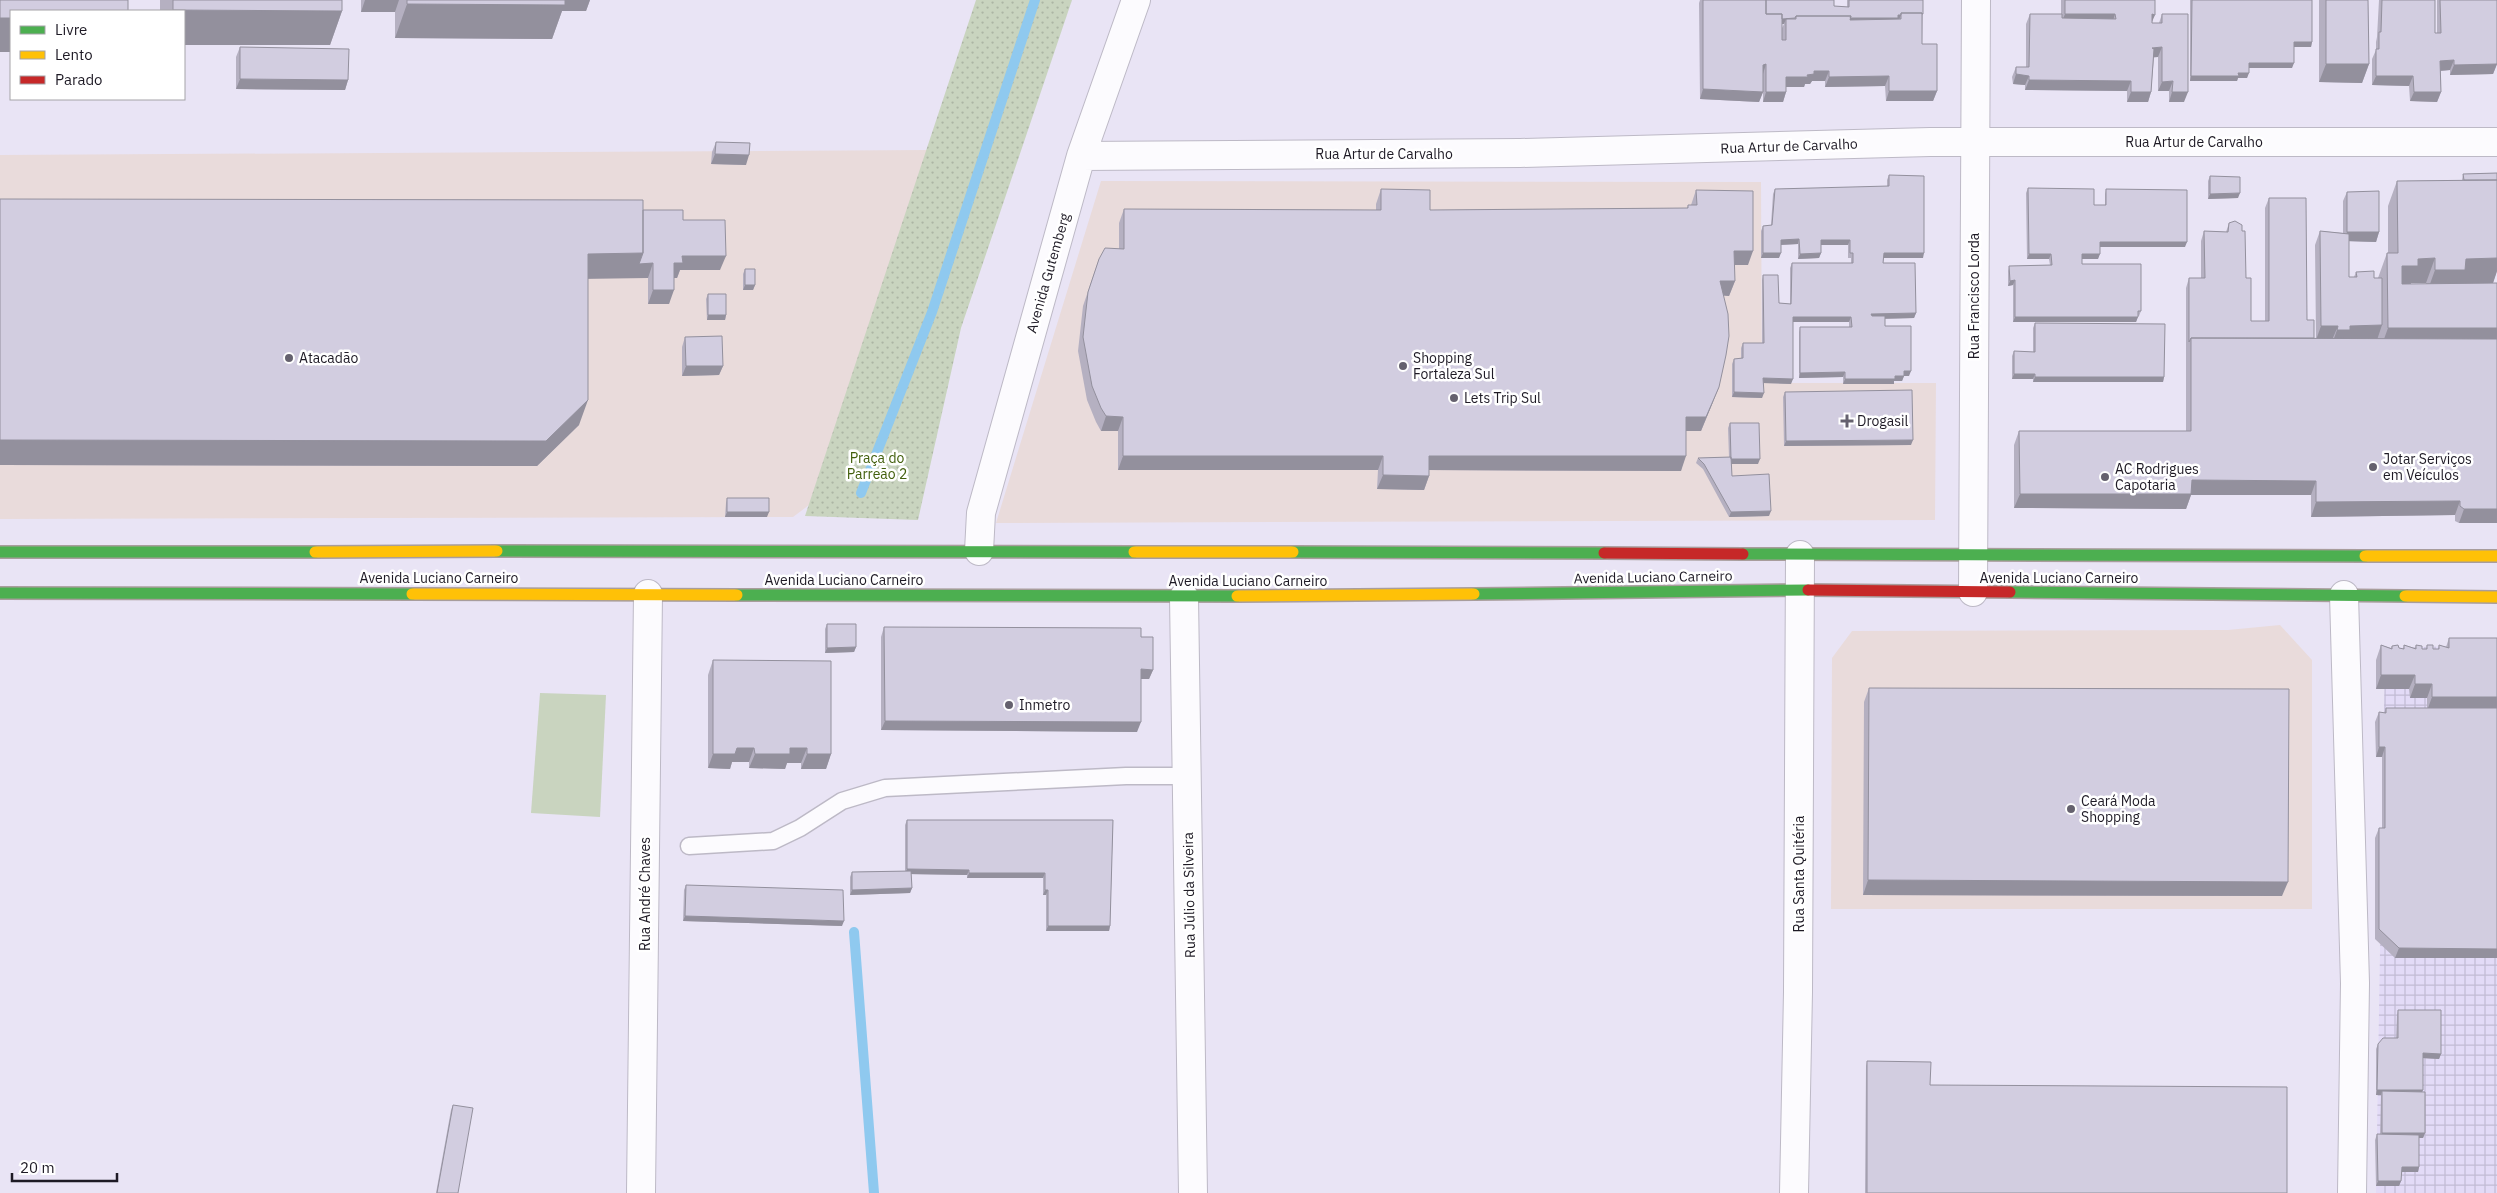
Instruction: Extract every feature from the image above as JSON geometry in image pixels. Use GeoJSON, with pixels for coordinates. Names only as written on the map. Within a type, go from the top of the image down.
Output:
{"type":"FeatureCollection","features":[{"type":"Feature","properties":{"kind":"main road","name":"Avenida Luciano Carneiro"},"geometry":{"type":"LineString","coordinates":[[0,552],[874,553],[979,551],[1973,556],[2497,556]]}},
{"type":"Feature","properties":{"kind":"main road","name":"Avenida Luciano Carneiro"},"geometry":{"type":"LineString","coordinates":[[0,593],[1184,597],[1801,591],[2497,597]]}},
{"type":"Feature","properties":{"kind":"street","name":"Avenida Gutemberg"},"geometry":{"type":"LineString","coordinates":[[979,551],[981,513],[1082,156],[1136,0]]}},
{"type":"Feature","properties":{"kind":"street","name":"Rua Francisco Lorda"},"geometry":{"type":"LineString","coordinates":[[1973,592],[1976,0]]}},
{"type":"Feature","properties":{"kind":"street","name":"Rua Artur de Carvalho"},"geometry":{"type":"LineString","coordinates":[[1082,156],[1520,153],[1976,142],[2497,142]]}},
{"type":"Feature","properties":{"kind":"street","name":"Rua Santa Quitéria"},"geometry":{"type":"LineString","coordinates":[[1794,1193],[1800,555]]}},
{"type":"Feature","properties":{"kind":"street","name":"Rua André Chaves"},"geometry":{"type":"LineString","coordinates":[[641,1193],[648,594]]}},
{"type":"Feature","properties":{"kind":"street"},"geometry":{"type":"LineString","coordinates":[[2344,595],[2355,983],[2352,1193]]}},
{"type":"Feature","properties":{"kind":"street","name":"Rua Júlio da Silveira"},"geometry":{"type":"LineString","coordinates":[[1184,597],[1193,1193]]}},
{"type":"Feature","properties":{"kind":"lane"},"geometry":{"type":"LineString","coordinates":[[689,846],[773,841],[800,828],[842,801],[885,788],[1126,776],[1187,776]]}},
{"type":"Feature","properties":{"kind":"shaded area"},"geometry":{"type":"Polygon","coordinates":[[[928,150],[809,505],[793,517],[0,519],[0,155],[928,150]]]}},
{"type":"Feature","properties":{"kind":"shaded area","name":"Shopping Fortaleza Sul"},"geometry":{"type":"Polygon","coordinates":[[[1101,181],[1761,182],[1762,383],[1936,383],[1935,520],[996,523],[1101,181]]]}},
{"type":"Feature","properties":{"kind":"shaded area","name":"Ceará Moda Shopping"},"geometry":{"type":"Polygon","coordinates":[[[2280,625],[2312,660],[2312,909],[1831,909],[1832,658],[1852,631],[2228,630],[2280,625]]]}},
{"type":"Feature","properties":{"kind":"shaded area"},"geometry":{"type":"Polygon","coordinates":[[[2497,645],[2497,1193],[2376,1193],[2385,648],[2497,645]]]}},
{"type":"Feature","properties":{"kind":"green space","name":"Praça do Parreão 2"},"geometry":{"type":"Polygon","coordinates":[[[976,0],[1072,0],[961,328],[918,520],[805,516],[976,0]]]}},
{"type":"Feature","properties":{"kind":"green space"},"geometry":{"type":"Polygon","coordinates":[[[540,693],[606,695],[600,817],[531,813],[540,693]]]}},
{"type":"Feature","properties":{"kind":"building"},"geometry":{"type":"Polygon","coordinates":[[[0,0],[128,0],[128,10],[10,10],[10,18],[0,18],[0,0]]]}},
{"type":"Feature","properties":{"kind":"building"},"geometry":{"type":"Polygon","coordinates":[[[173,0],[342,0],[342,11],[173,10],[173,0]]]}},
{"type":"Feature","properties":{"kind":"building"},"geometry":{"type":"Polygon","coordinates":[[[407,0],[565,0],[565,5],[407,4],[407,0]]]}},
{"type":"Feature","properties":{"kind":"building"},"geometry":{"type":"Polygon","coordinates":[[[1703,0],[1766,0],[1766,14],[1782,14],[1782,40],[1786,40],[1786,19],[1796,19],[1796,16],[1851,16],[1850,20],[1901,19],[1901,13],[1922,13],[1922,44],[1937,44],[1937,91],[1889,91],[1889,76],[1829,77],[1829,71],[1814,71],[1814,74],[1807,75],[1808,77],[1786,77],[1786,92],[1766,92],[1766,64],[1763,65],[1763,92],[1703,89],[1703,0]]]}},
{"type":"Feature","properties":{"kind":"building"},"geometry":{"type":"Polygon","coordinates":[[[1766,0],[1834,0],[1834,6],[1849,7],[1849,0],[1923,0],[1923,14],[1901,13],[1901,15],[1898,15],[1898,18],[1796,16],[1795,18],[1782,19],[1782,14],[1766,14],[1766,0]]]}},
{"type":"Feature","properties":{"kind":"building"},"geometry":{"type":"Polygon","coordinates":[[[2065,0],[2155,0],[2155,15],[2152,14],[2152,23],[2162,23],[2162,14],[2188,14],[2188,92],[2172,92],[2173,81],[2162,82],[2162,47],[2152,48],[2154,49],[2151,92],[2131,92],[2131,81],[2029,80],[2029,76],[2016,74],[2016,67],[2029,67],[2030,14],[2062,14],[2062,18],[2116,19],[2115,14],[2065,14],[2065,0]]]}},
{"type":"Feature","properties":{"kind":"building"},"geometry":{"type":"Polygon","coordinates":[[[2192,0],[2312,0],[2312,42],[2294,42],[2294,63],[2249,63],[2249,73],[2238,73],[2239,76],[2191,76],[2192,0]]]}},
{"type":"Feature","properties":{"kind":"building"},"geometry":{"type":"Polygon","coordinates":[[[2326,0],[2368,0],[2369,64],[2326,64],[2326,0]]]}},
{"type":"Feature","properties":{"kind":"building"},"geometry":{"type":"Polygon","coordinates":[[[2382,0],[2435,0],[2435,33],[2441,33],[2440,0],[2497,0],[2497,64],[2454,65],[2454,60],[2440,61],[2441,92],[2414,92],[2413,76],[2376,76],[2376,49],[2379,49],[2382,0]]]}},
{"type":"Feature","properties":{"kind":"building"},"geometry":{"type":"Polygon","coordinates":[[[240,47],[349,49],[348,80],[240,79],[240,47]]]}},
{"type":"Feature","properties":{"kind":"building"},"geometry":{"type":"Polygon","coordinates":[[[716,142],[750,143],[749,155],[715,154],[716,142]]]}},
{"type":"Feature","properties":{"kind":"building"},"geometry":{"type":"Polygon","coordinates":[[[2497,173],[2497,180],[2464,180],[2463,174],[2497,173]]]}},
{"type":"Feature","properties":{"kind":"building"},"geometry":{"type":"Polygon","coordinates":[[[1889,175],[1924,176],[1924,253],[1884,253],[1883,263],[1915,263],[1916,313],[1871,314],[1872,316],[1885,316],[1885,326],[1911,326],[1911,371],[1904,371],[1904,376],[1895,376],[1895,379],[1845,379],[1845,372],[1800,373],[1800,327],[1852,327],[1851,317],[1793,317],[1793,379],[1763,378],[1764,393],[1734,392],[1734,359],[1743,358],[1743,343],[1764,343],[1763,275],[1778,275],[1779,303],[1791,304],[1792,263],[1853,263],[1853,253],[1850,253],[1850,240],[1821,240],[1821,253],[1800,254],[1799,239],[1781,240],[1781,253],[1763,253],[1763,226],[1772,225],[1775,189],[1889,186],[1889,175]]]}},
{"type":"Feature","properties":{"kind":"building"},"geometry":{"type":"Polygon","coordinates":[[[2210,176],[2240,177],[2240,193],[2210,194],[2210,176]]]}},
{"type":"Feature","properties":{"kind":"building"},"geometry":{"type":"Polygon","coordinates":[[[2497,180],[2497,258],[2466,259],[2465,270],[2435,270],[2435,258],[2418,259],[2418,266],[2402,266],[2402,284],[2497,283],[2497,328],[2388,328],[2387,253],[2398,253],[2397,181],[2497,180]]]}},
{"type":"Feature","properties":{"kind":"building"},"geometry":{"type":"Polygon","coordinates":[[[2028,188],[2094,189],[2094,205],[2106,205],[2106,189],[2187,190],[2187,242],[2100,242],[2100,254],[2082,254],[2082,264],[2141,264],[2141,311],[2138,311],[2138,317],[2015,317],[2015,280],[2010,281],[2009,266],[2052,265],[2051,254],[2029,254],[2028,188]]]}},
{"type":"Feature","properties":{"kind":"building","name":"Shopping Fortaleza Sul"},"geometry":{"type":"Polygon","coordinates":[[[1381,189],[1430,190],[1430,210],[1688,208],[1688,205],[1697,205],[1696,190],[1753,191],[1753,251],[1734,251],[1735,281],[1720,281],[1728,314],[1729,336],[1719,387],[1706,417],[1686,417],[1686,456],[1429,456],[1429,476],[1383,475],[1383,456],[1123,456],[1123,417],[1106,416],[1101,408],[1092,386],[1083,337],[1088,292],[1099,259],[1105,248],[1124,249],[1124,209],[1381,210],[1381,189]]]}},
{"type":"Feature","properties":{"kind":"building"},"geometry":{"type":"Polygon","coordinates":[[[2379,191],[2379,232],[2347,232],[2347,192],[2379,191]]]}},
{"type":"Feature","properties":{"kind":"building"},"geometry":{"type":"Polygon","coordinates":[[[2269,198],[2306,198],[2307,320],[2314,320],[2314,338],[2191,338],[2189,342],[2189,278],[2205,278],[2204,231],[2228,232],[2229,223],[2235,221],[2242,225],[2242,231],[2245,231],[2246,278],[2251,278],[2251,321],[2269,321],[2269,198]]]}},
{"type":"Feature","properties":{"kind":"building","name":"Atacadão"},"geometry":{"type":"Polygon","coordinates":[[[0,199],[643,200],[643,253],[588,254],[588,400],[546,441],[0,440],[0,199]]]}},
{"type":"Feature","properties":{"kind":"building"},"geometry":{"type":"Polygon","coordinates":[[[643,210],[683,210],[683,220],[725,220],[726,256],[682,256],[683,263],[674,263],[674,290],[653,290],[653,263],[639,264],[643,253],[643,210]]]}},
{"type":"Feature","properties":{"kind":"building"},"geometry":{"type":"Polygon","coordinates":[[[2320,231],[2349,234],[2349,277],[2357,277],[2356,272],[2374,271],[2374,278],[2382,278],[2382,325],[2350,326],[2350,330],[2337,330],[2338,326],[2321,326],[2320,231]]]}},
{"type":"Feature","properties":{"kind":"building"},"geometry":{"type":"Polygon","coordinates":[[[745,269],[755,269],[755,285],[745,285],[745,269]]]}},
{"type":"Feature","properties":{"kind":"building"},"geometry":{"type":"Polygon","coordinates":[[[708,294],[726,294],[726,315],[708,315],[708,294]]]}},
{"type":"Feature","properties":{"kind":"building"},"geometry":{"type":"Polygon","coordinates":[[[2035,323],[2165,324],[2164,377],[2035,377],[2035,374],[2014,374],[2014,351],[2035,352],[2035,323]]]}},
{"type":"Feature","properties":{"kind":"building"},"geometry":{"type":"Polygon","coordinates":[[[722,336],[723,366],[686,366],[685,337],[722,336]]]}},
{"type":"Feature","properties":{"kind":"building"},"geometry":{"type":"Polygon","coordinates":[[[2191,338],[2497,339],[2497,509],[2464,509],[2460,506],[2460,501],[2316,502],[2316,481],[2192,480],[2191,494],[2020,494],[2019,431],[2191,431],[2191,338]]]}},
{"type":"Feature","properties":{"kind":"building","name":"Drogasil"},"geometry":{"type":"Polygon","coordinates":[[[1912,390],[1913,440],[1786,441],[1785,392],[1912,390]]]}},
{"type":"Feature","properties":{"kind":"building"},"geometry":{"type":"Polygon","coordinates":[[[1730,423],[1759,423],[1760,459],[1731,459],[1730,423]]]}},
{"type":"Feature","properties":{"kind":"building"},"geometry":{"type":"Polygon","coordinates":[[[1731,457],[1732,476],[1769,474],[1771,511],[1731,512],[1704,464],[1698,458],[1731,457]]]}},
{"type":"Feature","properties":{"kind":"building"},"geometry":{"type":"Polygon","coordinates":[[[727,498],[769,498],[769,512],[727,512],[727,498]]]}},
{"type":"Feature","properties":{"kind":"building"},"geometry":{"type":"Polygon","coordinates":[[[827,624],[856,624],[856,647],[827,648],[827,624]]]}},
{"type":"Feature","properties":{"kind":"building","name":"Inmetro"},"geometry":{"type":"Polygon","coordinates":[[[884,627],[1141,628],[1141,637],[1153,637],[1153,670],[1141,669],[1141,722],[885,721],[884,627]]]}},
{"type":"Feature","properties":{"kind":"building"},"geometry":{"type":"Polygon","coordinates":[[[2449,638],[2497,638],[2497,697],[2432,697],[2432,684],[2415,684],[2415,675],[2381,675],[2381,645],[2392,649],[2392,646],[2398,645],[2399,648],[2404,649],[2404,645],[2416,649],[2416,645],[2422,646],[2422,649],[2427,649],[2427,645],[2433,645],[2433,649],[2439,649],[2439,645],[2449,648],[2449,638]]]}},
{"type":"Feature","properties":{"kind":"building"},"geometry":{"type":"Polygon","coordinates":[[[713,660],[831,661],[831,754],[807,754],[807,748],[790,748],[790,754],[755,754],[754,748],[737,748],[735,754],[713,754],[713,660]]]}},
{"type":"Feature","properties":{"kind":"building","name":"Ceará Moda Shopping"},"geometry":{"type":"Polygon","coordinates":[[[1869,688],[2289,689],[2288,882],[1868,880],[1869,688]]]}},
{"type":"Feature","properties":{"kind":"building"},"geometry":{"type":"Polygon","coordinates":[[[2386,708],[2497,708],[2497,949],[2399,948],[2379,929],[2379,828],[2385,828],[2385,747],[2379,747],[2379,712],[2386,713],[2386,708]]]}},
{"type":"Feature","properties":{"kind":"building"},"geometry":{"type":"Polygon","coordinates":[[[907,820],[1113,820],[1110,926],[1048,926],[1048,890],[1045,890],[1045,873],[969,873],[969,870],[907,869],[907,820]]]}},
{"type":"Feature","properties":{"kind":"building"},"geometry":{"type":"Polygon","coordinates":[[[911,871],[912,888],[852,890],[852,872],[911,871]]]}},
{"type":"Feature","properties":{"kind":"building"},"geometry":{"type":"Polygon","coordinates":[[[686,885],[843,890],[844,921],[685,916],[686,885]]]}},
{"type":"Feature","properties":{"kind":"building"},"geometry":{"type":"Polygon","coordinates":[[[2398,1010],[2441,1010],[2441,1054],[2423,1053],[2423,1090],[2377,1090],[2378,1044],[2383,1038],[2398,1038],[2398,1010]]]}},
{"type":"Feature","properties":{"kind":"building"},"geometry":{"type":"Polygon","coordinates":[[[1867,1061],[1931,1062],[1930,1085],[2287,1087],[2287,1193],[1867,1193],[1867,1061]]]}},
{"type":"Feature","properties":{"kind":"building"},"geometry":{"type":"Polygon","coordinates":[[[2382,1091],[2425,1092],[2425,1133],[2382,1133],[2382,1091]]]}},
{"type":"Feature","properties":{"kind":"building"},"geometry":{"type":"Polygon","coordinates":[[[453,1105],[473,1108],[458,1193],[437,1193],[453,1105]]]}},
{"type":"Feature","properties":{"kind":"building"},"geometry":{"type":"Polygon","coordinates":[[[2377,1134],[2419,1135],[2419,1167],[2402,1167],[2401,1181],[2378,1181],[2377,1134]]]}},
{"type":"Feature","properties":{"kind":"waterway"},"geometry":{"type":"LineString","coordinates":[[861,493],[932,312],[1035,0]]}},
{"type":"Feature","properties":{"kind":"waterway"},"geometry":{"type":"LineString","coordinates":[[854,932],[874,1193]]}},
{"type":"Feature","properties":{"kind":"traffic: fast"},"geometry":{"type":"LineString","coordinates":[[497,551],[1134,552]]}},
{"type":"Feature","properties":{"kind":"traffic: fast"},"geometry":{"type":"LineString","coordinates":[[0,552],[315,552]]}},
{"type":"Feature","properties":{"kind":"traffic: fast"},"geometry":{"type":"LineString","coordinates":[[1293,552],[1604,553]]}},
{"type":"Feature","properties":{"kind":"traffic: fast"},"geometry":{"type":"LineString","coordinates":[[1743,554],[2365,556]]}},
{"type":"Feature","properties":{"kind":"traffic: fast"},"geometry":{"type":"LineString","coordinates":[[1474,594],[1808,590]]}},
{"type":"Feature","properties":{"kind":"traffic: fast"},"geometry":{"type":"LineString","coordinates":[[2010,592],[2405,596]]}},
{"type":"Feature","properties":{"kind":"traffic: fast"},"geometry":{"type":"LineString","coordinates":[[0,593],[412,594]]}},
{"type":"Feature","properties":{"kind":"traffic: fast"},"geometry":{"type":"LineString","coordinates":[[737,595],[1237,596]]}},
{"type":"Feature","properties":{"kind":"traffic: slow"},"geometry":{"type":"LineString","coordinates":[[315,552],[497,551]]}},
{"type":"Feature","properties":{"kind":"traffic: slow"},"geometry":{"type":"LineString","coordinates":[[1134,552],[1293,552]]}},
{"type":"Feature","properties":{"kind":"traffic: slow"},"geometry":{"type":"LineString","coordinates":[[2365,556],[2497,556]]}},
{"type":"Feature","properties":{"kind":"traffic: slow"},"geometry":{"type":"LineString","coordinates":[[412,594],[737,595]]}},
{"type":"Feature","properties":{"kind":"traffic: slow"},"geometry":{"type":"LineString","coordinates":[[1237,596],[1474,594]]}},
{"type":"Feature","properties":{"kind":"traffic: slow"},"geometry":{"type":"LineString","coordinates":[[2405,596],[2497,597]]}},
{"type":"Feature","properties":{"kind":"traffic: jam"},"geometry":{"type":"LineString","coordinates":[[1604,553],[1743,554]]}},
{"type":"Feature","properties":{"kind":"traffic: jam"},"geometry":{"type":"LineString","coordinates":[[1808,590],[2010,592]]}},
{"type":"Feature","properties":{"kind":"place","name":"Atacadão"},"geometry":{"type":"Point","coordinates":[289,358]}},
{"type":"Feature","properties":{"kind":"place","name":"Shopping Fortaleza Sul"},"geometry":{"type":"Point","coordinates":[1403,366]}},
{"type":"Feature","properties":{"kind":"place","name":"Lets Trip Sul"},"geometry":{"type":"Point","coordinates":[1454,398]}},
{"type":"Feature","properties":{"kind":"place","name":"Drogasil"},"geometry":{"type":"Point","coordinates":[1847,421]}},
{"type":"Feature","properties":{"kind":"place","name":"Jotar Serviços em Veículos"},"geometry":{"type":"Point","coordinates":[2373,467]}},
{"type":"Feature","properties":{"kind":"place","name":"AC Rodrigues Capotaria"},"geometry":{"type":"Point","coordinates":[2105,477]}},
{"type":"Feature","properties":{"kind":"place","name":"Inmetro"},"geometry":{"type":"Point","coordinates":[1009,705]}},
{"type":"Feature","properties":{"kind":"place","name":"Ceará Moda Shopping"},"geometry":{"type":"Point","coordinates":[2071,809]}}]}
